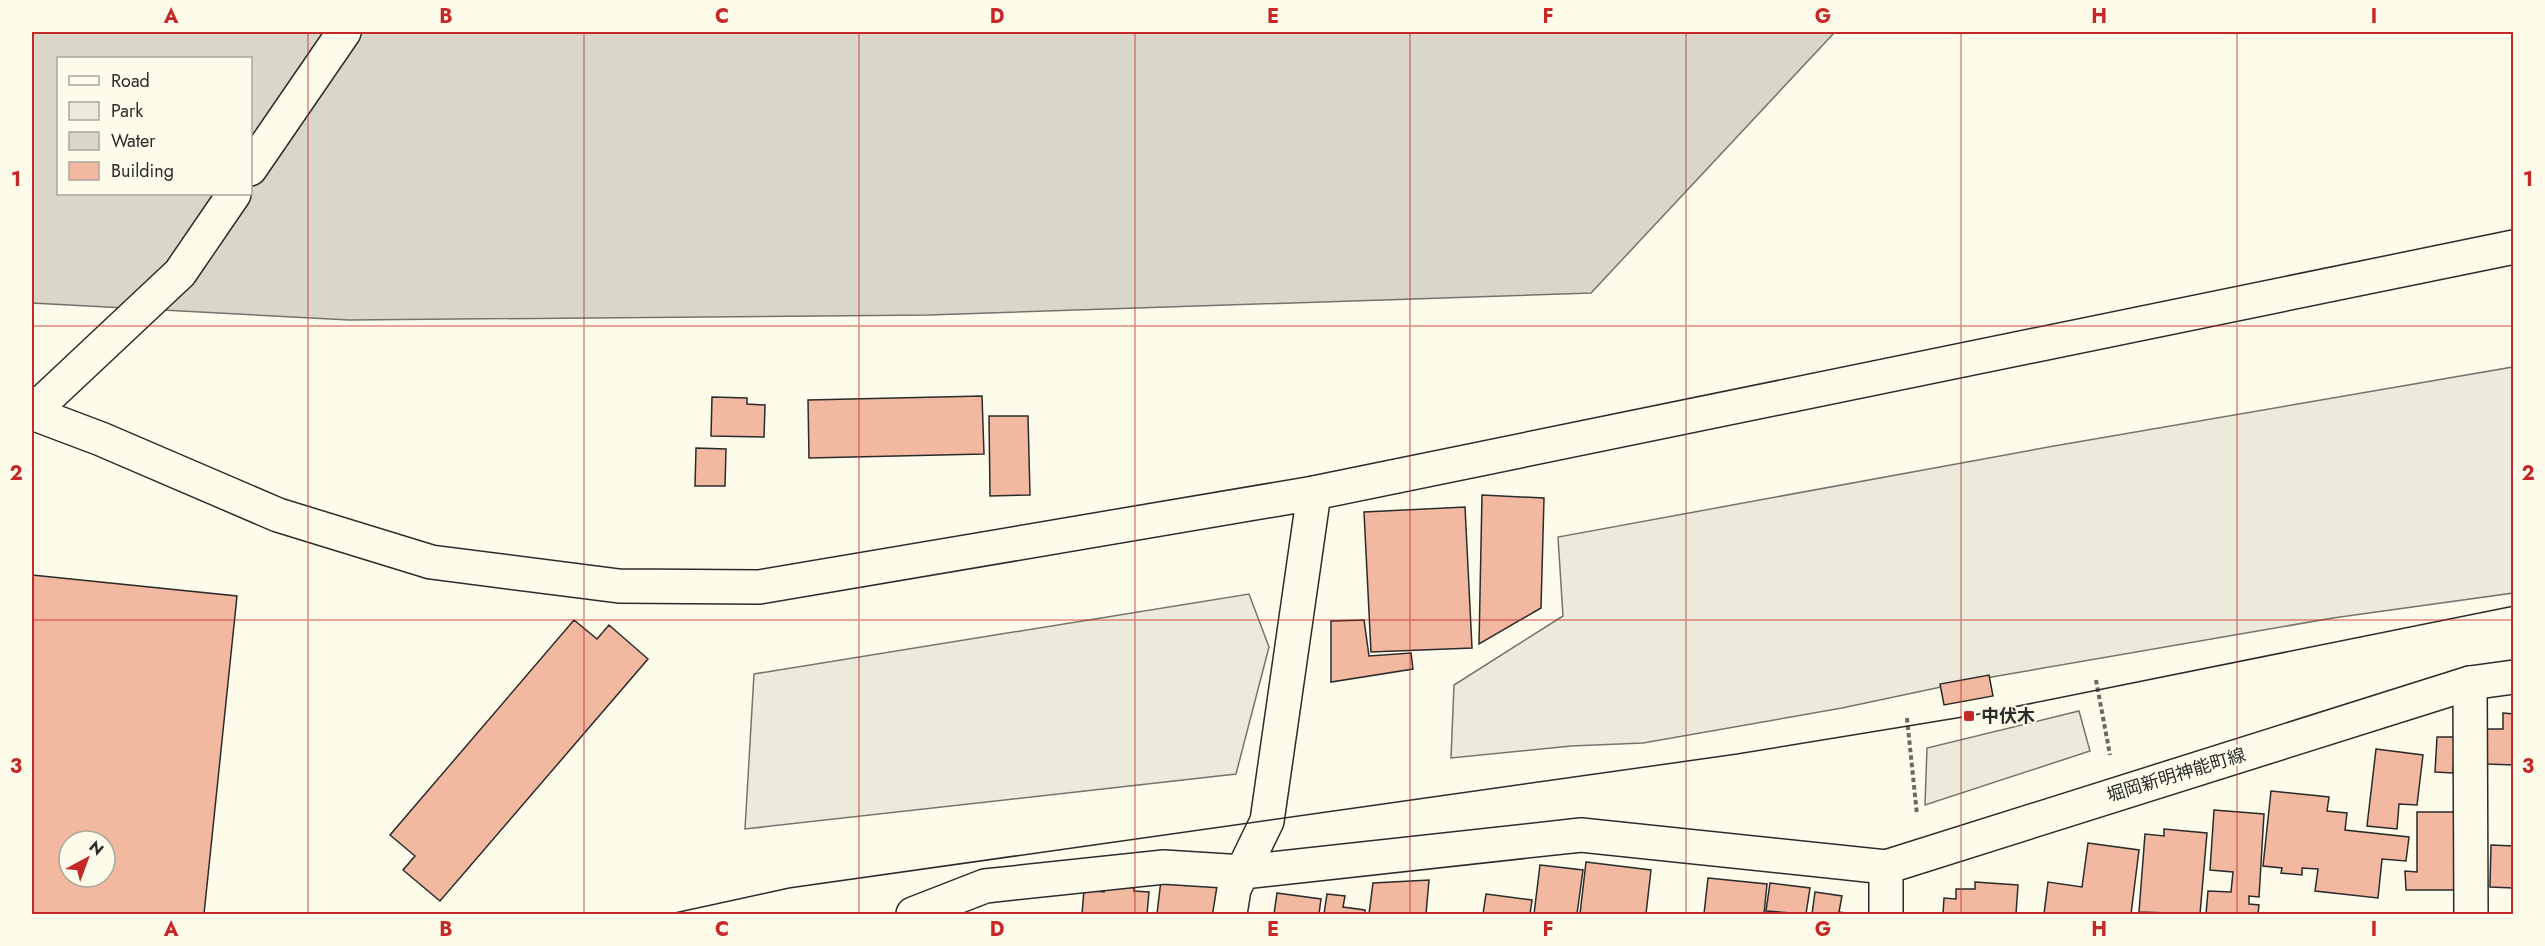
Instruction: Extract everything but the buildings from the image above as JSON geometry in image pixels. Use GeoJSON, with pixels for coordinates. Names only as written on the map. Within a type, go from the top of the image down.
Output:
{"type":"FeatureCollection","features":[{"type":"Feature","properties":{"kind":"street"},"geometry":{"type":"LineString","coordinates":[[252,167],[344,32]]}},
{"type":"Feature","properties":{"kind":"street"},"geometry":{"type":"LineString","coordinates":[[233,195],[180,273],[32,412],[278,515],[431,562],[619,586],[759,587],[1314,493],[2514,247]]}},
{"type":"Feature","properties":{"kind":"street"},"geometry":{"type":"LineString","coordinates":[[1230,915],[1234,889],[1267,821],[1314,493]]}},
{"type":"Feature","properties":{"kind":"street","name":"堀岡新明神能町線"},"geometry":{"type":"LineString","coordinates":[[1886,867],[2470,683],[2514,677]]}},
{"type":"Feature","properties":{"kind":"street"},"geometry":{"type":"LineString","coordinates":[[2470,683],[2470,915]]}},
{"type":"Feature","properties":{"kind":"street"},"geometry":{"type":"LineString","coordinates":[[913,915],[985,886],[1164,867],[1243,872],[1581,835],[1886,867],[1886,915]]}},
{"type":"Feature","properties":{"kind":"path"},"geometry":{"type":"LineString","coordinates":[[2096,680],[2117,794]]}},
{"type":"Feature","properties":{"kind":"path"},"geometry":{"type":"LineString","coordinates":[[1907,718],[1921,856]]}},
{"type":"Feature","properties":{"kind":"green space"},"geometry":{"type":"Polygon","coordinates":[[[2513,367],[2513,593],[2333,618],[1974,680],[1842,708],[1643,743],[1571,746],[1451,758],[1454,685],[1563,616],[1558,537],[2054,446],[2513,367]]]}},
{"type":"Feature","properties":{"kind":"green space"},"geometry":{"type":"Polygon","coordinates":[[[1249,594],[1269,647],[1236,774],[745,829],[754,674],[1249,594]]]}},
{"type":"Feature","properties":{"kind":"green space"},"geometry":{"type":"Polygon","coordinates":[[[2079,711],[2090,751],[1925,805],[1927,748],[2079,711]]]}},
{"type":"Feature","properties":{"kind":"water"},"geometry":{"type":"Polygon","coordinates":[[[32,32],[1835,32],[1591,293],[929,315],[349,320],[32,303],[32,32]]]}},
{"type":"Feature","properties":{"kind":"tram line"},"geometry":{"type":"LineString","coordinates":[[670,914],[789,888],[1737,754],[1969,716],[2514,606]]}},
{"type":"Feature","properties":{"kind":"place","name":"中伏木"},"geometry":{"type":"Point","coordinates":[1969,716]}}]}
